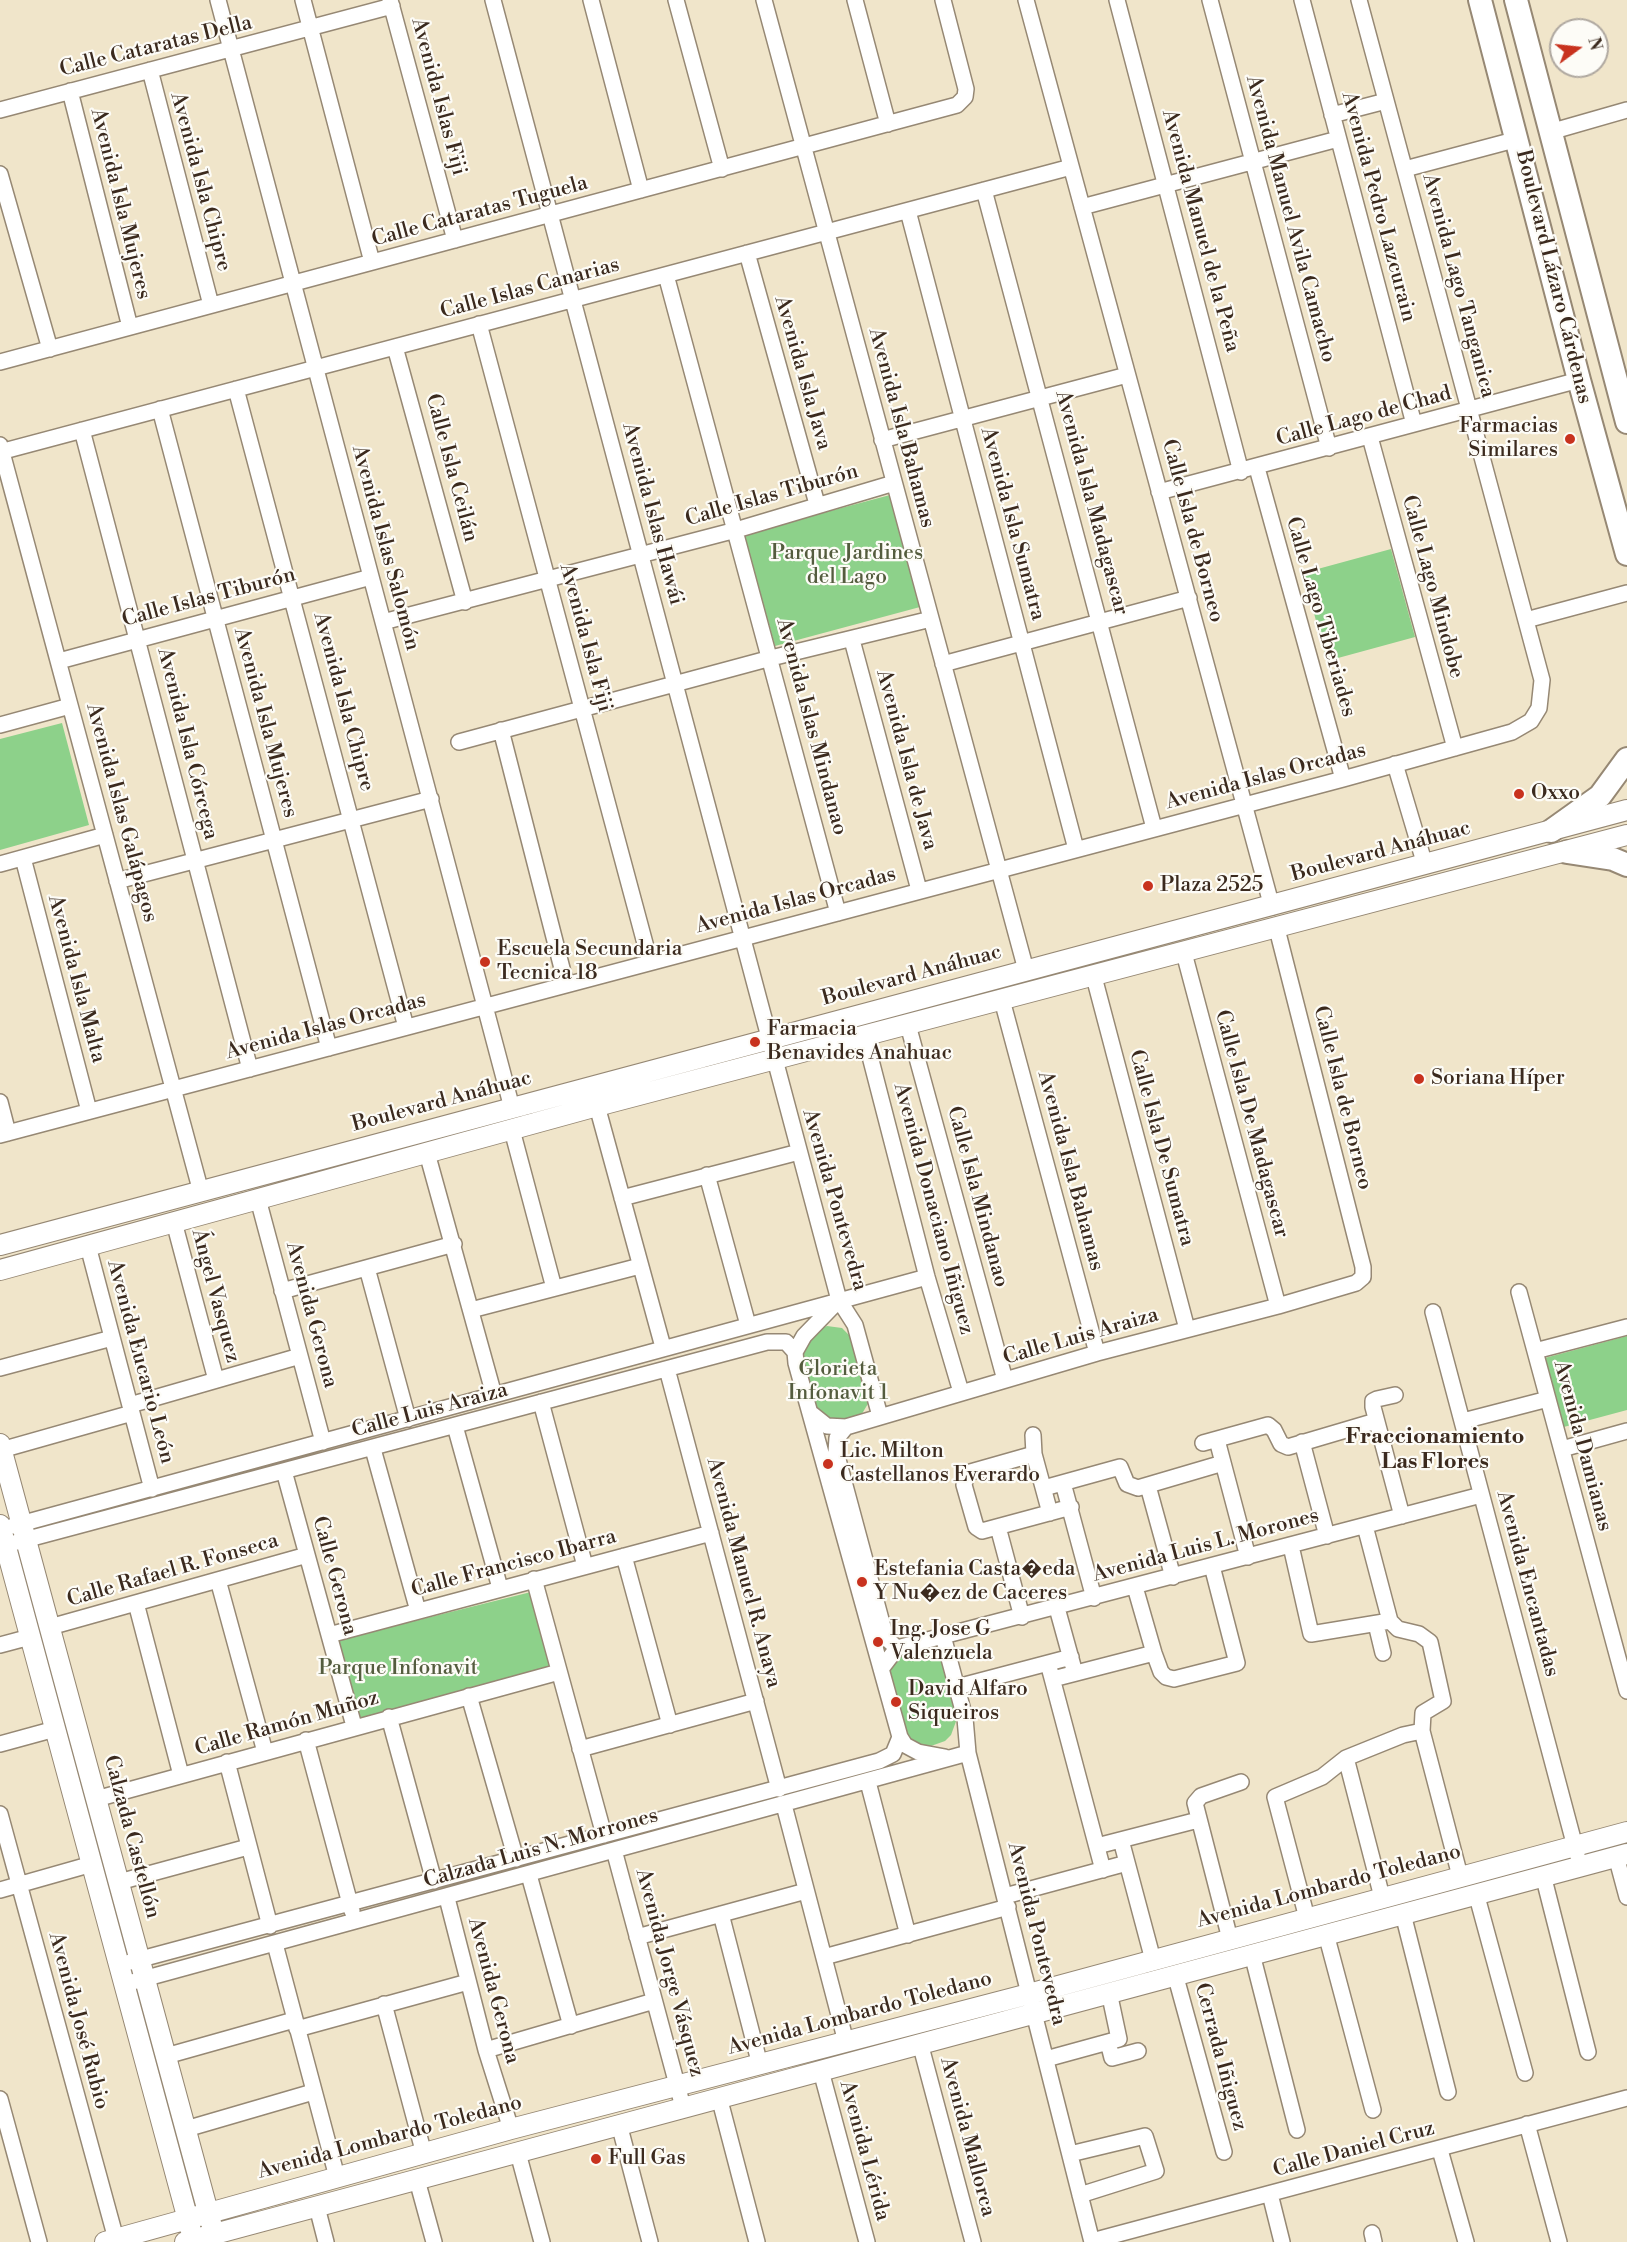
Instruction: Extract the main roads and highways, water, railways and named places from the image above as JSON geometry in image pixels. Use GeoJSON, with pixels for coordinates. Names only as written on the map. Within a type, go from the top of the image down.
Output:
{"type":"FeatureCollection","features":[{"type":"Feature","properties":{"kind":"highway","name":"Boulevard Lázaro Cárdenas"},"geometry":{"type":"LineString","coordinates":[[1480,0],[1627,554]]}},
{"type":"Feature","properties":{"kind":"highway","name":"Boulevard Lázaro Cárdenas"},"geometry":{"type":"LineString","coordinates":[[1516,0],[1576,236],[1620,371],[1627,423]]}},
{"type":"Feature","properties":{"kind":"highway"},"geometry":{"type":"LineString","coordinates":[[1524,163],[1532,176],[1556,237],[1561,240],[1576,236]]}},
{"type":"Feature","properties":{"kind":"highway"},"geometry":{"type":"LineString","coordinates":[[1551,831],[1600,796],[1627,759]]}},
{"type":"Feature","properties":{"kind":"highway"},"geometry":{"type":"LineString","coordinates":[[1568,852],[1613,859],[1627,865]]}},
{"type":"Feature","properties":{"kind":"main road","name":"Boulevard Anáhuac"},"geometry":{"type":"LineString","coordinates":[[0,1245],[1026,970],[1272,907],[1627,810]]}},
{"type":"Feature","properties":{"kind":"main road"},"geometry":{"type":"LineString","coordinates":[[0,1270],[597,1106],[1627,836]]}},
{"type":"Feature","properties":{"kind":"main road","name":"Calzada Castellón"},"geometry":{"type":"LineString","coordinates":[[1,1447],[215,2238]]}},
{"type":"Feature","properties":{"kind":"main road"},"geometry":{"type":"LineString","coordinates":[[2,1533],[188,2218],[191,2241]]}},
{"type":"Feature","properties":{"kind":"main road","name":"Avenida Lombardo Toledano"},"geometry":{"type":"LineString","coordinates":[[191,2241],[215,2238],[316,2207],[920,2043],[1153,1960],[1627,1832]]}},
{"type":"Feature","properties":{"kind":"main road","name":"Avenida Lombardo Toledano"},"geometry":{"type":"LineString","coordinates":[[110,2241],[511,2129],[846,2042],[1031,2003],[1109,1992],[1621,1855]]}},
{"type":"Feature","properties":{"kind":"main road"},"geometry":{"type":"LineString","coordinates":[[1280,1925],[1285,1945]]}},
{"type":"Feature","properties":{"kind":"place","name":"Farmacias Similares"},"geometry":{"type":"Point","coordinates":[1570,439]}},
{"type":"Feature","properties":{"kind":"place","name":"Oxxo"},"geometry":{"type":"Point","coordinates":[1519,794]}},
{"type":"Feature","properties":{"kind":"place","name":"Plaza 2525"},"geometry":{"type":"Point","coordinates":[1148,886]}},
{"type":"Feature","properties":{"kind":"place","name":"Escuela Secundaria Tecnica 18"},"geometry":{"type":"Point","coordinates":[485,962]}},
{"type":"Feature","properties":{"kind":"place","name":"Farmacia Benavides Anahuac"},"geometry":{"type":"Point","coordinates":[755,1042]}},
{"type":"Feature","properties":{"kind":"place","name":"Soriana Híper"},"geometry":{"type":"Point","coordinates":[1419,1079]}},
{"type":"Feature","properties":{"kind":"place","name":"Lic. Milton Castellanos Everardo"},"geometry":{"type":"Point","coordinates":[828,1464]}},
{"type":"Feature","properties":{"kind":"place","name":"Estefania Casta�eda Y Nu�ez de Caceres"},"geometry":{"type":"Point","coordinates":[862,1582]}},
{"type":"Feature","properties":{"kind":"place","name":"Ing. Jose G Valenzuela"},"geometry":{"type":"Point","coordinates":[878,1642]}},
{"type":"Feature","properties":{"kind":"place","name":"David Alfaro Siqueiros"},"geometry":{"type":"Point","coordinates":[896,1702]}},
{"type":"Feature","properties":{"kind":"place","name":"Full Gas"},"geometry":{"type":"Point","coordinates":[596,2159]}},
{"type":"Feature","properties":{"kind":"district","name":"Fraccionamiento Las Flores"},"geometry":{"type":"Point","coordinates":[1435,1450]}},
{"type":"Feature","properties":{"kind":"park label","name":"Parque Jardines del Lago"},"geometry":{"type":"Point","coordinates":[847,566]}},
{"type":"Feature","properties":{"kind":"park label","name":"Glorieta Infonavit 1"},"geometry":{"type":"Point","coordinates":[838,1382]}},
{"type":"Feature","properties":{"kind":"park label","name":"Parque Infonavit"},"geometry":{"type":"Point","coordinates":[398,1669]}}]}
